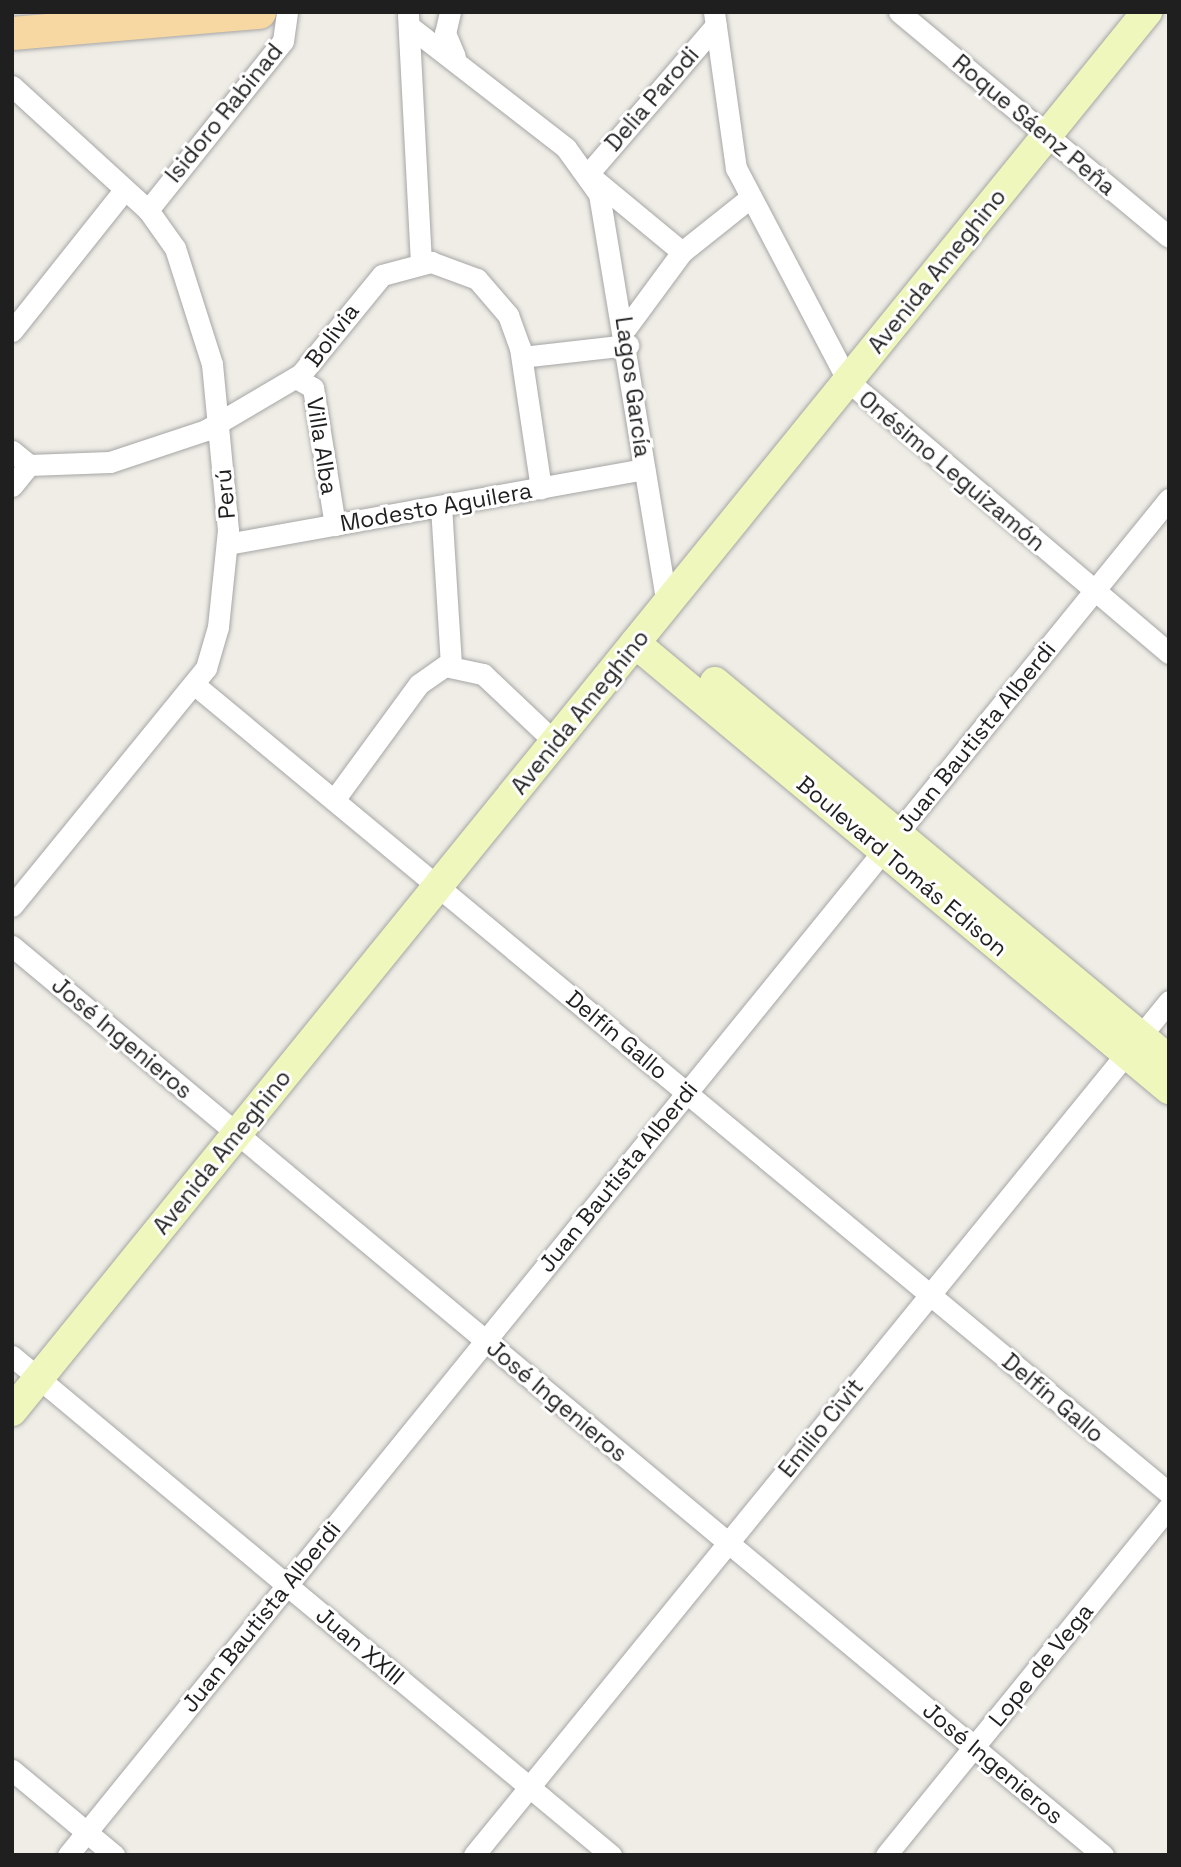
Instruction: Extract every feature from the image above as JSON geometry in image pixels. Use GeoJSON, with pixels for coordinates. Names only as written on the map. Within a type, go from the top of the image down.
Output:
{"type":"FeatureCollection","features":[{"type":"Feature","properties":{"kind":"main road"},"geometry":{"type":"LineString","coordinates":[[24,19],[95,19],[259,12]]}},
{"type":"Feature","properties":{"kind":"main road","name":"Avenida Ameghino"},"geometry":{"type":"LineString","coordinates":[[12,1411],[1147,12]]}},
{"type":"Feature","properties":{"kind":"main road","name":"Boulevard Tomás Edison"},"geometry":{"type":"LineString","coordinates":[[642,635],[1133,1044],[1169,1088]]}},
{"type":"Feature","properties":{"kind":"main road","name":"Boulevard Tomás Edison"},"geometry":{"type":"LineString","coordinates":[[1133,1044],[1169,1060]]}},
{"type":"Feature","properties":{"kind":"street","name":"Isidoro Rabinad"},"geometry":{"type":"LineString","coordinates":[[148,210],[283,41],[287,12]]}},
{"type":"Feature","properties":{"kind":"street"},"geometry":{"type":"LineString","coordinates":[[450,12],[445,33],[455,56]]}},
{"type":"Feature","properties":{"kind":"street","name":"Roque Sáenz Peña"},"geometry":{"type":"LineString","coordinates":[[899,12],[1169,237]]}},
{"type":"Feature","properties":{"kind":"street"},"geometry":{"type":"LineString","coordinates":[[408,19],[421,262],[459,269],[492,292],[512,323],[522,357],[541,488]]}},
{"type":"Feature","properties":{"kind":"street","name":"Lagos García"},"geometry":{"type":"LineString","coordinates":[[408,19],[455,56],[588,174],[682,252]]}},
{"type":"Feature","properties":{"kind":"street","name":"Delia Parodi"},"geometry":{"type":"LineString","coordinates":[[588,174],[715,19]]}},
{"type":"Feature","properties":{"kind":"street","name":"Onésimo Leguizamón"},"geometry":{"type":"LineString","coordinates":[[715,19],[730,145],[750,198],[848,381],[1169,653]]}},
{"type":"Feature","properties":{"kind":"street","name":"Perú"},"geometry":{"type":"LineString","coordinates":[[12,86],[148,210],[175,248],[195,296],[219,423],[227,544],[216,637],[195,685],[12,906]]}},
{"type":"Feature","properties":{"kind":"street","name":"Lagos García"},"geometry":{"type":"LineString","coordinates":[[588,174],[606,216],[627,336],[644,469],[667,604]]}},
{"type":"Feature","properties":{"kind":"street"},"geometry":{"type":"LineString","coordinates":[[12,331],[125,189]]}},
{"type":"Feature","properties":{"kind":"street"},"geometry":{"type":"LineString","coordinates":[[522,357],[627,336],[682,252],[750,198]]}},
{"type":"Feature","properties":{"kind":"street","name":"Bolivia"},"geometry":{"type":"LineString","coordinates":[[29,465],[127,458],[219,423],[296,378],[375,280],[421,262]]}},
{"type":"Feature","properties":{"kind":"street","name":"Villa Alba"},"geometry":{"type":"LineString","coordinates":[[296,378],[313,388],[335,525]]}},
{"type":"Feature","properties":{"kind":"street"},"geometry":{"type":"LineString","coordinates":[[12,451],[29,465],[12,486]]}},
{"type":"Feature","properties":{"kind":"street","name":"Modesto Aguilera"},"geometry":{"type":"LineString","coordinates":[[227,544],[644,469]]}},
{"type":"Feature","properties":{"kind":"street","name":"Juan Bautista Alberdi"},"geometry":{"type":"LineString","coordinates":[[68,1855],[1169,499]]}},
{"type":"Feature","properties":{"kind":"street"},"geometry":{"type":"LineString","coordinates":[[441,506],[452,664]]}},
{"type":"Feature","properties":{"kind":"street"},"geometry":{"type":"LineString","coordinates":[[334,800],[423,679],[452,664],[483,674],[555,742]]}},
{"type":"Feature","properties":{"kind":"street","name":"Delfín Gallo"},"geometry":{"type":"LineString","coordinates":[[195,685],[1169,1493]]}},
{"type":"Feature","properties":{"kind":"street","name":"José Ingenieros"},"geometry":{"type":"LineString","coordinates":[[12,946],[1103,1855]]}},
{"type":"Feature","properties":{"kind":"street","name":"Emilio Civit"},"geometry":{"type":"LineString","coordinates":[[474,1855],[1169,1000]]}},
{"type":"Feature","properties":{"kind":"street","name":"Juan XXIII"},"geometry":{"type":"LineString","coordinates":[[12,1356],[611,1855]]}},
{"type":"Feature","properties":{"kind":"street","name":"Lope de Vega"},"geometry":{"type":"LineString","coordinates":[[886,1855],[1169,1507]]}},
{"type":"Feature","properties":{"kind":"street"},"geometry":{"type":"LineString","coordinates":[[12,1770],[114,1855]]}}]}
